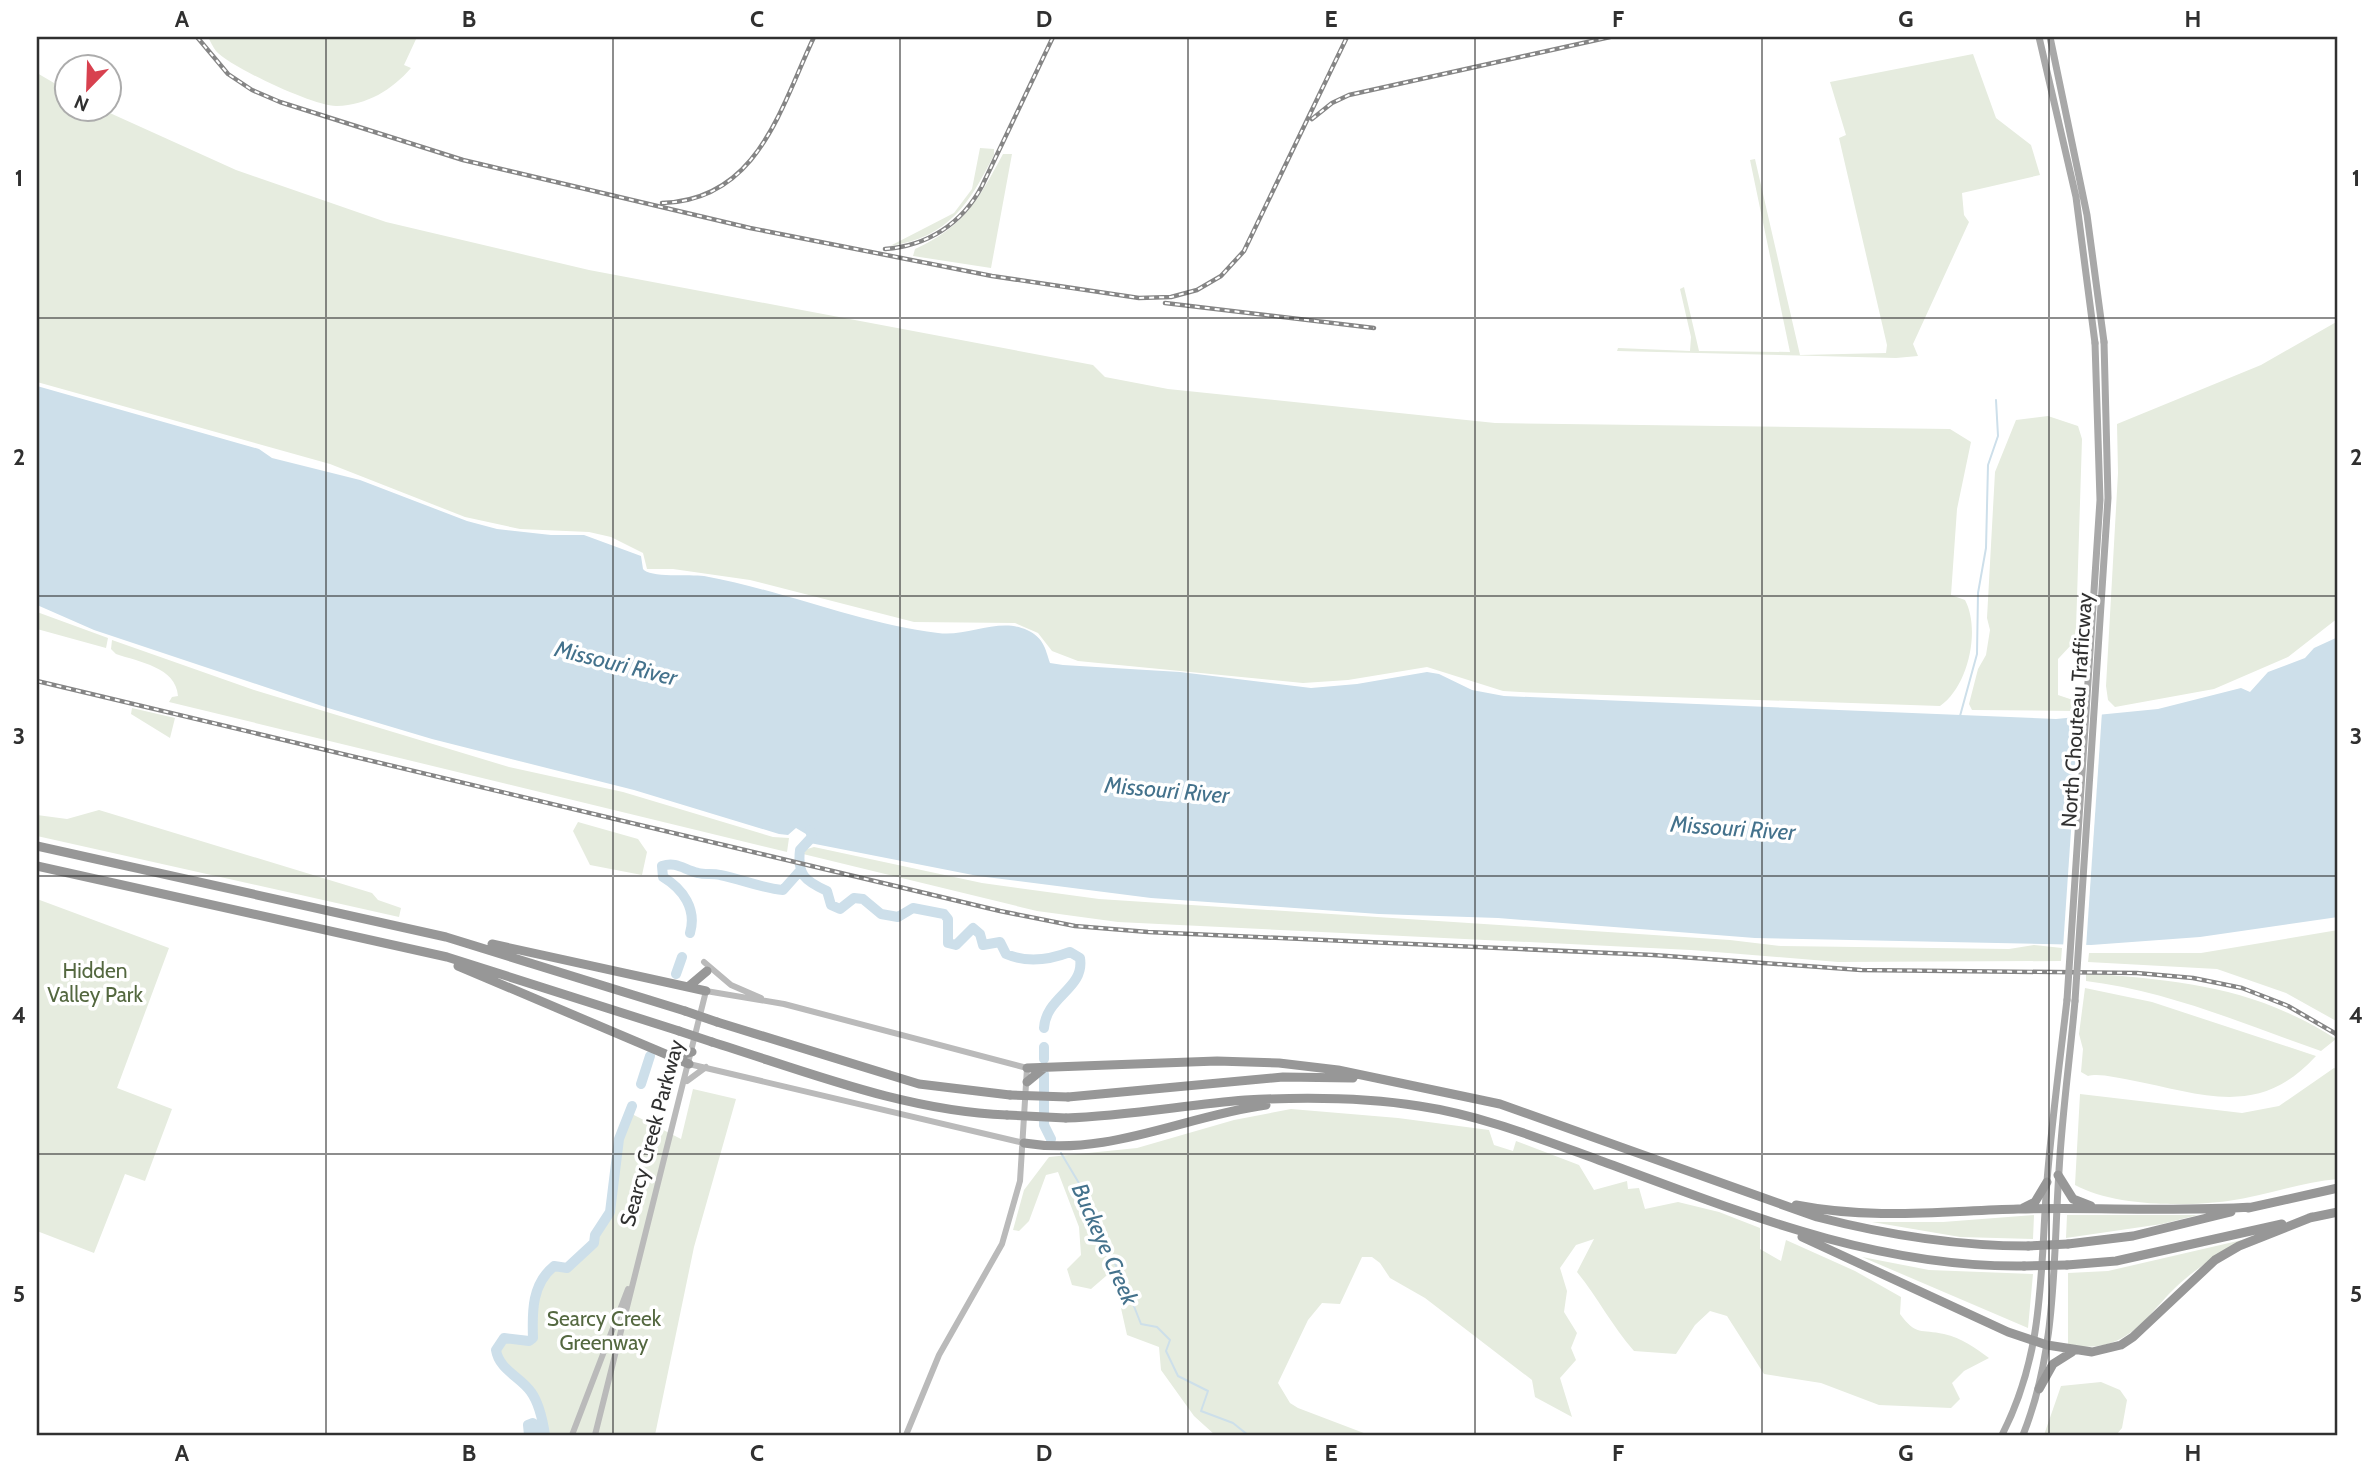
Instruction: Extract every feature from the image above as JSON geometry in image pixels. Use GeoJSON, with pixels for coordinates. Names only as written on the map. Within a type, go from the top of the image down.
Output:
{"type":"FeatureCollection","features":[{"type":"Feature","properties":{"kind":"highway"},"geometry":{"type":"LineString","coordinates":[[37,846],[474,944],[919,1084],[1010,1095],[1068,1097],[1283,1077],[1380,1080]]}},
{"type":"Feature","properties":{"kind":"highway"},"geometry":{"type":"LineString","coordinates":[[37,866],[400,946],[494,971],[872,1093],[937,1107],[1066,1118],[1244,1101],[1309,1098],[1419,1105],[1486,1122],[1769,1222],[1863,1249],[1917,1258],[1982,1266],[2067,1265],[2116,1261],[2338,1212]]}},
{"type":"Feature","properties":{"kind":"highway"},"geometry":{"type":"LineString","coordinates":[[474,944],[492,944],[706,991]]}},
{"type":"Feature","properties":{"kind":"highway"},"geometry":{"type":"LineString","coordinates":[[400,946],[512,987],[689,1064]]}},
{"type":"Feature","properties":{"kind":"highway"},"geometry":{"type":"LineString","coordinates":[[688,987],[706,967]]}},
{"type":"Feature","properties":{"kind":"highway"},"geometry":{"type":"LineString","coordinates":[[671,1057],[692,1052]]}},
{"type":"Feature","properties":{"kind":"highway"},"geometry":{"type":"LineString","coordinates":[[1027,1068],[1254,1061],[1303,1065],[1500,1104],[1816,1217],[1908,1239],[1983,1246],[2068,1244],[2133,1236],[2338,1188]]}},
{"type":"Feature","properties":{"kind":"highway"},"geometry":{"type":"LineString","coordinates":[[1027,1082],[1037,1071],[1046,1068]]}},
{"type":"Feature","properties":{"kind":"highway"},"geometry":{"type":"LineString","coordinates":[[1024,1143],[1060,1146],[1115,1141],[1241,1108],[1309,1098]]}},
{"type":"Feature","properties":{"kind":"highway"},"geometry":{"type":"LineString","coordinates":[[2058,1175],[2073,1199],[2107,1210]]}},
{"type":"Feature","properties":{"kind":"highway"},"geometry":{"type":"LineString","coordinates":[[2020,1209],[2035,1202],[2047,1182]]}},
{"type":"Feature","properties":{"kind":"highway"},"geometry":{"type":"LineString","coordinates":[[1773,1201],[1874,1216],[2020,1209],[2252,1207]]}},
{"type":"Feature","properties":{"kind":"highway"},"geometry":{"type":"LineString","coordinates":[[1769,1222],[2036,1342],[2072,1352],[2092,1353],[2121,1345],[2148,1326],[2188,1283],[2215,1260],[2239,1246],[2312,1217]]}},
{"type":"Feature","properties":{"kind":"highway"},"geometry":{"type":"LineString","coordinates":[[2039,1389],[2053,1364],[2072,1352]]}},
{"type":"Feature","properties":{"kind":"main road","name":"North Chouteau Trafficway"},"geometry":{"type":"LineString","coordinates":[[2039,37],[2078,209],[2100,343]]}},
{"type":"Feature","properties":{"kind":"main road","name":"North Chouteau Trafficway"},"geometry":{"type":"LineString","coordinates":[[2023,1435],[2039,1389],[2053,1311],[2058,1175],[2068,1081],[2099,513],[2100,343],[2087,215],[2050,37]]}},
{"type":"Feature","properties":{"kind":"main road"},"geometry":{"type":"LineString","coordinates":[[706,967],[731,985],[769,1001]]}},
{"type":"Feature","properties":{"kind":"main road"},"geometry":{"type":"LineString","coordinates":[[706,991],[769,1001],[1027,1068],[1020,1181],[1002,1244],[936,1362],[906,1435]]}},
{"type":"Feature","properties":{"kind":"main road","name":"Searcy Creek Parkway"},"geometry":{"type":"LineString","coordinates":[[572,1435],[616,1313],[630,1284],[684,1086],[706,991]]}},
{"type":"Feature","properties":{"kind":"main road","name":"North Chouteau Trafficway"},"geometry":{"type":"LineString","coordinates":[[2002,1435],[2023,1387],[2036,1342],[2057,1079],[2071,1000]]}},
{"type":"Feature","properties":{"kind":"main road"},"geometry":{"type":"LineString","coordinates":[[689,1064],[1024,1143]]}},
{"type":"Feature","properties":{"kind":"main road"},"geometry":{"type":"LineString","coordinates":[[684,1086],[690,1076],[706,1067]]}},
{"type":"Feature","properties":{"kind":"main road","name":"Searcy Creek Parkway"},"geometry":{"type":"LineString","coordinates":[[595,1435],[629,1306],[630,1284]]}},
{"type":"Feature","properties":{"kind":"green space"},"geometry":{"type":"Polygon","coordinates":[[[208,37],[417,37],[404,65],[411,68],[396,83],[359,103],[337,106],[311,100],[255,76],[224,58],[216,51],[208,37]]]}},
{"type":"Feature","properties":{"kind":"green space"},"geometry":{"type":"Polygon","coordinates":[[[1973,54],[1996,118],[2031,145],[2040,175],[1962,193],[1964,215],[1969,222],[1913,344],[1918,356],[1896,358],[1617,351],[1618,348],[1690,351],[1691,337],[1680,289],[1684,287],[1699,351],[1790,352],[1750,160],[1755,159],[1800,355],[1886,353],[1887,345],[1839,138],[1846,135],[1830,82],[1973,54]]]}},
{"type":"Feature","properties":{"kind":"green space"},"geometry":{"type":"Polygon","coordinates":[[[37,73],[52,82],[52,122],[122,122],[122,118],[236,170],[386,222],[589,270],[1093,365],[1105,377],[1168,389],[1495,423],[1950,429],[1971,442],[1957,509],[1951,595],[1965,600],[1970,612],[1972,642],[1958,686],[1940,706],[1503,691],[1427,667],[1348,680],[1303,683],[1078,661],[1052,651],[1038,633],[1015,623],[914,622],[750,580],[673,569],[647,569],[643,553],[611,537],[589,532],[520,529],[465,517],[330,464],[37,382],[37,73]]]}},
{"type":"Feature","properties":{"kind":"green space"},"geometry":{"type":"Polygon","coordinates":[[[980,148],[994,149],[994,155],[976,189],[955,215],[928,235],[890,246],[954,213],[972,189],[980,148]]]}},
{"type":"Feature","properties":{"kind":"green space"},"geometry":{"type":"Polygon","coordinates":[[[1003,154],[1012,154],[991,268],[913,256],[915,249],[946,231],[968,210],[1003,154]]]}},
{"type":"Feature","properties":{"kind":"green space"},"geometry":{"type":"Polygon","coordinates":[[[2338,321],[2338,618],[2288,657],[2214,689],[2115,707],[2108,700],[2106,686],[2118,473],[2117,424],[2261,365],[2338,321]]]}},
{"type":"Feature","properties":{"kind":"green space"},"geometry":{"type":"Polygon","coordinates":[[[2048,416],[2078,426],[2082,439],[2076,630],[2073,643],[2058,659],[2058,695],[2079,702],[2078,711],[1972,710],[1969,704],[1978,669],[1986,655],[1990,630],[1987,618],[1995,472],[2016,420],[2048,416]]]}},
{"type":"Feature","properties":{"kind":"green space"},"geometry":{"type":"Polygon","coordinates":[[[37,612],[108,638],[106,648],[37,629],[37,612]]]}},
{"type":"Feature","properties":{"kind":"green space"},"geometry":{"type":"Polygon","coordinates":[[[112,640],[254,690],[509,767],[623,792],[773,837],[789,838],[787,852],[169,702],[172,697],[178,696],[171,678],[155,667],[116,654],[111,649],[112,640]]]}},
{"type":"Feature","properties":{"kind":"green space"},"geometry":{"type":"Polygon","coordinates":[[[132,708],[175,718],[170,738],[131,714],[132,708]]]}},
{"type":"Feature","properties":{"kind":"green space"},"geometry":{"type":"Polygon","coordinates":[[[99,810],[372,893],[378,900],[401,908],[399,917],[37,836],[37,815],[67,819],[99,810]]]}},
{"type":"Feature","properties":{"kind":"green space"},"geometry":{"type":"Polygon","coordinates":[[[578,822],[638,839],[647,852],[642,875],[590,865],[573,831],[578,822]]]}},
{"type":"Feature","properties":{"kind":"green space"},"geometry":{"type":"Polygon","coordinates":[[[814,847],[982,883],[1099,899],[1730,940],[1781,946],[2009,949],[2034,945],[2062,948],[2061,961],[1838,962],[1691,950],[1118,922],[1037,911],[803,854],[804,850],[814,847]]]}},
{"type":"Feature","properties":{"kind":"green space","name":"Hidden Valley Park"},"geometry":{"type":"Polygon","coordinates":[[[37,899],[169,948],[117,1088],[172,1109],[145,1181],[125,1174],[94,1253],[37,1231],[37,899]]]}},
{"type":"Feature","properties":{"kind":"green space"},"geometry":{"type":"Polygon","coordinates":[[[2338,930],[2338,1022],[2286,993],[2217,969],[2088,962],[2089,953],[2201,953],[2338,930]]]}},
{"type":"Feature","properties":{"kind":"green space"},"geometry":{"type":"Polygon","coordinates":[[[2086,973],[2153,979],[2216,989],[2275,1007],[2336,1039],[2321,1051],[2176,1000],[2086,981],[2086,973]]]}},
{"type":"Feature","properties":{"kind":"green space"},"geometry":{"type":"Polygon","coordinates":[[[2085,988],[2152,1002],[2316,1056],[2295,1076],[2273,1088],[2251,1095],[2229,1097],[2182,1091],[2109,1076],[2088,1076],[2081,1072],[2083,1049],[2079,1034],[2085,988]]]}},
{"type":"Feature","properties":{"kind":"green space"},"geometry":{"type":"Polygon","coordinates":[[[2334,1068],[2338,1070],[2338,1179],[2242,1199],[2191,1204],[2129,1201],[2091,1192],[2075,1185],[2080,1094],[2242,1113],[2279,1106],[2334,1068]]]}},
{"type":"Feature","properties":{"kind":"green space","name":"Searcy Creek Greenway"},"geometry":{"type":"Polygon","coordinates":[[[693,1089],[736,1099],[694,1247],[655,1435],[545,1435],[534,1396],[501,1363],[496,1350],[504,1338],[528,1341],[533,1338],[533,1308],[541,1281],[554,1266],[568,1268],[594,1243],[609,1214],[619,1148],[630,1113],[681,1139],[693,1089]]]}},
{"type":"Feature","properties":{"kind":"green space"},"geometry":{"type":"Polygon","coordinates":[[[1291,1109],[1398,1118],[1489,1130],[1494,1145],[1513,1151],[1516,1141],[1579,1165],[1594,1190],[1627,1181],[1628,1189],[1639,1188],[1645,1209],[1678,1202],[1719,1212],[1760,1228],[1760,1249],[1781,1261],[1786,1240],[1855,1271],[1901,1297],[1900,1314],[1910,1326],[1957,1338],[1989,1358],[1964,1371],[1952,1383],[1960,1399],[1951,1408],[1879,1405],[1821,1383],[1764,1374],[1727,1316],[1710,1311],[1695,1325],[1676,1354],[1634,1351],[1577,1272],[1594,1239],[1576,1245],[1560,1268],[1567,1291],[1564,1312],[1577,1333],[1571,1348],[1576,1360],[1560,1378],[1572,1417],[1535,1397],[1532,1380],[1425,1298],[1390,1278],[1380,1263],[1372,1257],[1362,1257],[1340,1304],[1322,1303],[1308,1320],[1278,1383],[1290,1403],[1298,1408],[1369,1435],[1215,1435],[1194,1416],[1161,1370],[1159,1347],[1127,1335],[1114,1277],[1106,1276],[1091,1289],[1072,1285],[1067,1269],[1081,1255],[1079,1227],[1058,1172],[1046,1175],[1029,1221],[1019,1231],[1013,1230],[1024,1190],[1049,1157],[1137,1148],[1234,1120],[1291,1109]]]}},
{"type":"Feature","properties":{"kind":"green space"},"geometry":{"type":"Polygon","coordinates":[[[2034,1215],[2033,1239],[1960,1237],[1872,1222],[1943,1222],[2034,1215]]]}},
{"type":"Feature","properties":{"kind":"green space"},"geometry":{"type":"Polygon","coordinates":[[[2067,1215],[2198,1215],[2162,1224],[2066,1238],[2067,1215]]]}},
{"type":"Feature","properties":{"kind":"green space"},"geometry":{"type":"Polygon","coordinates":[[[2242,1240],[2176,1287],[2125,1337],[2104,1345],[2068,1347],[2068,1273],[2108,1271],[2242,1240]]]}},
{"type":"Feature","properties":{"kind":"green space"},"geometry":{"type":"Polygon","coordinates":[[[1862,1257],[1929,1270],[2033,1274],[2028,1328],[1862,1257]]]}},
{"type":"Feature","properties":{"kind":"green space"},"geometry":{"type":"Polygon","coordinates":[[[2101,1382],[2120,1390],[2127,1400],[2122,1428],[2116,1435],[2044,1435],[2061,1386],[2101,1382]]]}},
{"type":"Feature","properties":{"kind":"water","name":"Missouri River"},"geometry":{"type":"Polygon","coordinates":[[[37,386],[259,449],[272,458],[360,480],[467,521],[497,529],[551,535],[584,535],[641,556],[643,569],[653,574],[704,576],[733,582],[909,629],[949,633],[994,626],[1016,627],[1033,633],[1040,640],[1050,663],[1063,665],[1180,672],[1311,688],[1357,684],[1427,672],[1439,674],[1472,690],[1504,696],[2056,719],[2158,709],[2241,688],[2250,692],[2268,672],[2305,658],[2314,648],[2338,637],[2338,917],[2200,937],[2091,945],[1755,938],[1498,918],[1379,914],[1151,898],[978,876],[810,843],[806,834],[796,828],[788,835],[779,834],[634,790],[432,739],[328,708],[94,630],[37,605],[37,386]]]}},
{"type":"Feature","properties":{"kind":"pier"},"geometry":{"type":"Polygon","coordinates":[[[2102,712],[2086,948],[2063,948],[2079,714],[2102,712]]]}},
{"type":"Feature","properties":{"kind":"waterway"},"geometry":{"type":"LineString","coordinates":[[1960,716],[1977,654],[1978,593],[1986,548],[1988,465],[1998,436],[1996,400]]}},
{"type":"Feature","properties":{"kind":"waterway","name":"Buckeye Creek"},"geometry":{"type":"LineString","coordinates":[[810,830],[812,837],[800,850],[801,871],[813,884],[827,891],[831,905],[840,909],[854,898],[863,899],[881,914],[898,917],[913,908],[944,914],[948,919],[948,943],[956,945],[973,928],[980,934],[983,945],[1000,942],[1006,954],[1014,957],[1038,959],[1070,952],[1080,958],[1077,978],[1051,1008],[1044,1028]]}},
{"type":"Feature","properties":{"kind":"waterway"},"geometry":{"type":"LineString","coordinates":[[690,933],[692,916],[687,900],[677,887],[663,877],[662,866],[676,865],[698,873],[717,874],[783,890],[799,872]]}},
{"type":"Feature","properties":{"kind":"waterway"},"geometry":{"type":"LineString","coordinates":[[676,974],[682,957]]}},
{"type":"Feature","properties":{"kind":"waterway","name":"Buckeye Creek"},"geometry":{"type":"LineString","coordinates":[[1044,1047],[1044,1059]]}},
{"type":"Feature","properties":{"kind":"waterway"},"geometry":{"type":"LineString","coordinates":[[641,1084],[650,1056]]}},
{"type":"Feature","properties":{"kind":"waterway","name":"Buckeye Creek"},"geometry":{"type":"LineString","coordinates":[[1044,1074],[1044,1125],[1051,1139]]}},
{"type":"Feature","properties":{"kind":"waterway"},"geometry":{"type":"LineString","coordinates":[[545,1435],[534,1396],[501,1363],[496,1350],[504,1338],[529,1341],[533,1338],[533,1308],[541,1281],[554,1266],[567,1268],[594,1243],[595,1235],[610,1212],[619,1139],[632,1106]]}},
{"type":"Feature","properties":{"kind":"waterway","name":"Buckeye Creek"},"geometry":{"type":"LineString","coordinates":[[1061,1153],[1095,1210],[1101,1240],[1122,1276],[1141,1324],[1157,1327],[1170,1340],[1166,1351],[1178,1376],[1208,1391],[1201,1411],[1233,1423],[1248,1435]]}},
{"type":"Feature","properties":{"kind":"waterway"},"geometry":{"type":"LineString","coordinates":[[529,1435],[528,1425],[533,1423],[538,1435]]}},
{"type":"Feature","properties":{"kind":"railway"},"geometry":{"type":"LineString","coordinates":[[197,37],[228,74],[252,90],[280,102],[463,160],[750,228],[992,276],[1139,298],[1171,297],[1197,290],[1221,276],[1244,251],[1347,37]]}},
{"type":"Feature","properties":{"kind":"railway"},"geometry":{"type":"LineString","coordinates":[[662,203],[695,198],[721,186],[743,168],[761,146],[776,120],[814,37]]}},
{"type":"Feature","properties":{"kind":"railway"},"geometry":{"type":"LineString","coordinates":[[885,249],[915,243],[942,231],[954,222],[974,199],[1053,37]]}},
{"type":"Feature","properties":{"kind":"railway"},"geometry":{"type":"LineString","coordinates":[[1312,119],[1332,103],[1349,95],[1610,37]]}},
{"type":"Feature","properties":{"kind":"railway"},"geometry":{"type":"LineString","coordinates":[[1165,303],[1374,328]]}},
{"type":"Feature","properties":{"kind":"railway"},"geometry":{"type":"LineString","coordinates":[[37,681],[1000,911],[1075,926],[1148,932],[1653,955],[1861,970],[2137,973],[2193,978],[2242,988],[2288,1006],[2338,1035]]}}]}
